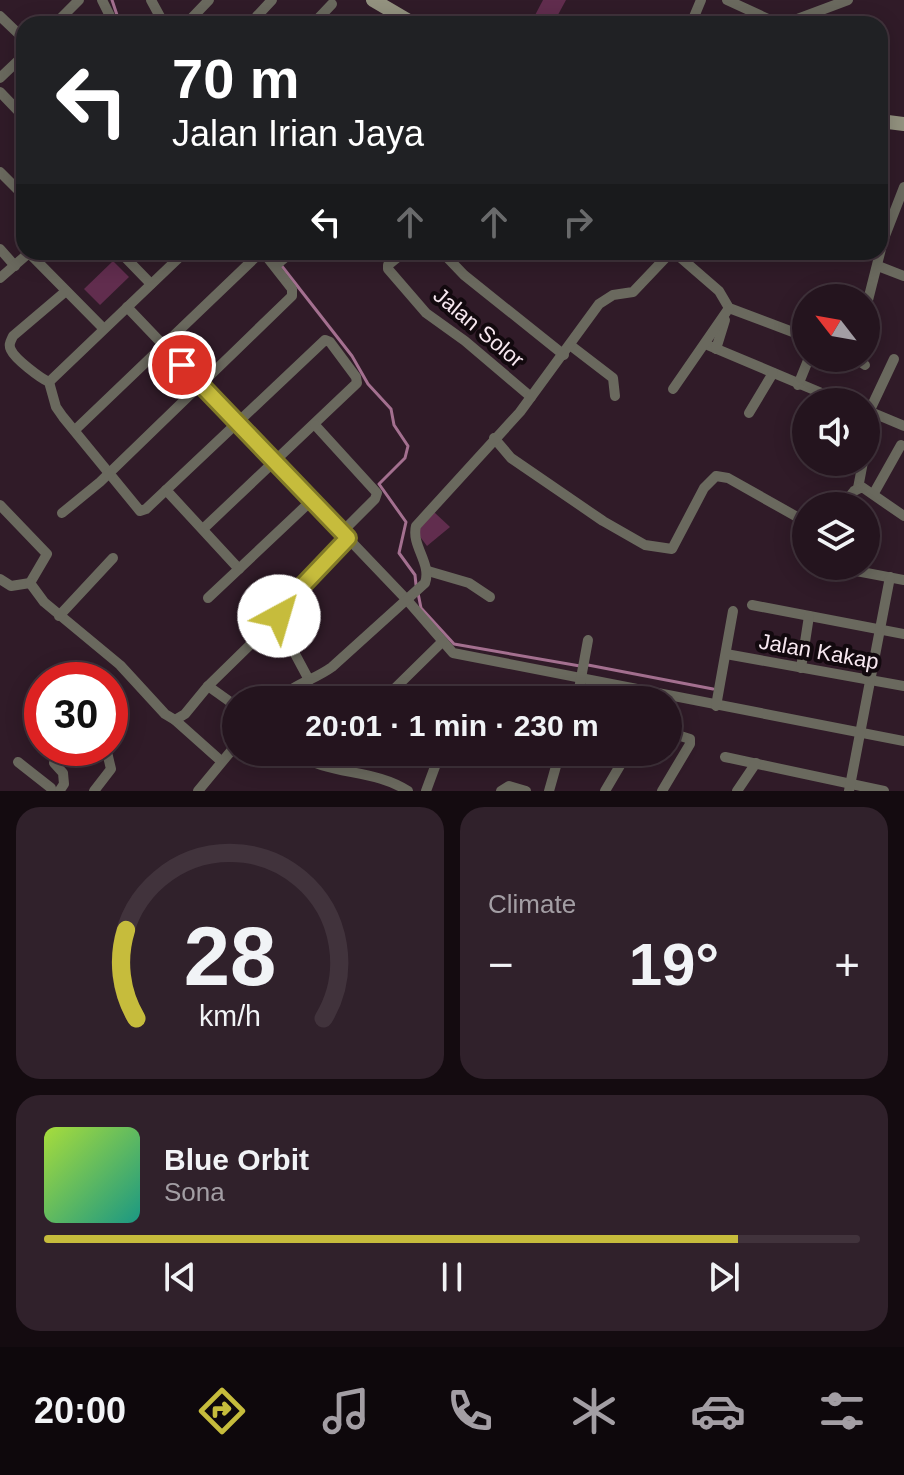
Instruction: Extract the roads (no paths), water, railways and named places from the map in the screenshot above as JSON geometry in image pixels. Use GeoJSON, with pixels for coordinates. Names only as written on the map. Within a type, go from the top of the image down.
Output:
{"type":"FeatureCollection","features":[{"type":"Feature","properties":{"kind":"street"},"geometry":{"type":"LineString","coordinates":[[63,16],[79,0]]}},
{"type":"Feature","properties":{"kind":"street"},"geometry":{"type":"LineString","coordinates":[[194,16],[209,0]]}},
{"type":"Feature","properties":{"kind":"street"},"geometry":{"type":"LineString","coordinates":[[257,16],[272,0]]}},
{"type":"Feature","properties":{"kind":"street"},"geometry":{"type":"LineString","coordinates":[[373,0],[400,16]]}},
{"type":"Feature","properties":{"kind":"street"},"geometry":{"type":"LineString","coordinates":[[727,0],[764,16]]}},
{"type":"Feature","properties":{"kind":"street"},"geometry":{"type":"LineString","coordinates":[[804,16],[848,0]]}},
{"type":"Feature","properties":{"kind":"street"},"geometry":{"type":"LineString","coordinates":[[321,16],[332,4]]}},
{"type":"Feature","properties":{"kind":"street"},"geometry":{"type":"LineString","coordinates":[[0,16],[16,31]]}},
{"type":"Feature","properties":{"kind":"street"},"geometry":{"type":"LineString","coordinates":[[0,78],[16,63]]}},
{"type":"Feature","properties":{"kind":"street"},"geometry":{"type":"LineString","coordinates":[[0,92],[16,109]]}},
{"type":"Feature","properties":{"kind":"street"},"geometry":{"type":"LineString","coordinates":[[0,172],[16,188]]}},
{"type":"Feature","properties":{"kind":"street"},"geometry":{"type":"LineString","coordinates":[[888,228],[904,187]]}},
{"type":"Feature","properties":{"kind":"street"},"geometry":{"type":"LineString","coordinates":[[0,249],[15,266]]}},
{"type":"Feature","properties":{"kind":"street"},"geometry":{"type":"LineString","coordinates":[[0,278],[21,260]]}},
{"type":"Feature","properties":{"kind":"street"},"geometry":{"type":"LineString","coordinates":[[37,260],[103,328]]}},
{"type":"Feature","properties":{"kind":"street"},"geometry":{"type":"LineString","coordinates":[[128,260],[151,284]]}},
{"type":"Feature","properties":{"kind":"street"},"geometry":{"type":"LineString","coordinates":[[49,382],[176,260]]}},
{"type":"Feature","properties":{"kind":"street"},"geometry":{"type":"LineString","coordinates":[[75,430],[253,260]]}},
{"type":"Feature","properties":{"kind":"street"},"geometry":{"type":"LineString","coordinates":[[62,513],[108,474],[292,296],[292,289],[269,260]]}},
{"type":"Feature","properties":{"kind":"street"},"geometry":{"type":"LineString","coordinates":[[275,266],[282,260]]}},
{"type":"Feature","properties":{"kind":"street","name":"Jalan Solor"},"geometry":{"type":"LineString","coordinates":[[394,260],[388,269],[426,313],[465,341],[531,397]]}},
{"type":"Feature","properties":{"kind":"street"},"geometry":{"type":"LineString","coordinates":[[450,260],[564,355]]}},
{"type":"Feature","properties":{"kind":"street"},"geometry":{"type":"LineString","coordinates":[[428,571],[414,535],[416,526],[531,397],[604,299],[633,292],[664,260]]}},
{"type":"Feature","properties":{"kind":"street"},"geometry":{"type":"LineString","coordinates":[[682,260],[719,291],[726,313],[716,349]]}},
{"type":"Feature","properties":{"kind":"street"},"geometry":{"type":"LineString","coordinates":[[873,284],[879,260]]}},
{"type":"Feature","properties":{"kind":"street"},"geometry":{"type":"LineString","coordinates":[[878,266],[904,276]]}},
{"type":"Feature","properties":{"kind":"street"},"geometry":{"type":"LineString","coordinates":[[49,382],[40,379],[11,351],[10,344],[17,332],[66,291]]}},
{"type":"Feature","properties":{"kind":"street"},"geometry":{"type":"LineString","coordinates":[[127,307],[346,537],[414,593],[448,650],[459,655],[583,672],[623,686]]}},
{"type":"Feature","properties":{"kind":"street"},"geometry":{"type":"LineString","coordinates":[[726,313],[792,333]]}},
{"type":"Feature","properties":{"kind":"street"},"geometry":{"type":"LineString","coordinates":[[673,389],[726,313]]}},
{"type":"Feature","properties":{"kind":"street"},"geometry":{"type":"LineString","coordinates":[[49,382],[56,407],[140,511],[146,509],[325,340],[330,342],[356,377],[357,383],[203,529]]}},
{"type":"Feature","properties":{"kind":"street"},"geometry":{"type":"LineString","coordinates":[[705,344],[806,388]]}},
{"type":"Feature","properties":{"kind":"street"},"geometry":{"type":"LineString","coordinates":[[570,345],[613,378],[615,396]]}},
{"type":"Feature","properties":{"kind":"street"},"geometry":{"type":"LineString","coordinates":[[880,388],[894,359]]}},
{"type":"Feature","properties":{"kind":"street"},"geometry":{"type":"LineString","coordinates":[[798,385],[803,372]]}},
{"type":"Feature","properties":{"kind":"street"},"geometry":{"type":"LineString","coordinates":[[749,413],[773,373]]}},
{"type":"Feature","properties":{"kind":"street"},"geometry":{"type":"LineString","coordinates":[[880,416],[904,426]]}},
{"type":"Feature","properties":{"kind":"street"},"geometry":{"type":"LineString","coordinates":[[309,680],[279,624],[281,609],[337,550],[375,499],[376,490],[315,425]]}},
{"type":"Feature","properties":{"kind":"street"},"geometry":{"type":"LineString","coordinates":[[494,438],[511,458],[534,475],[645,545],[672,549],[704,488],[716,476],[734,481],[792,514]]}},
{"type":"Feature","properties":{"kind":"street"},"geometry":{"type":"LineString","coordinates":[[875,492],[901,445]]}},
{"type":"Feature","properties":{"kind":"street"},"geometry":{"type":"LineString","coordinates":[[854,492],[863,476]]}},
{"type":"Feature","properties":{"kind":"street"},"geometry":{"type":"LineString","coordinates":[[858,488],[872,492]]}},
{"type":"Feature","properties":{"kind":"street"},"geometry":{"type":"LineString","coordinates":[[166,490],[239,569]]}},
{"type":"Feature","properties":{"kind":"street"},"geometry":{"type":"LineString","coordinates":[[880,498],[904,516]]}},
{"type":"Feature","properties":{"kind":"street"},"geometry":{"type":"LineString","coordinates":[[208,598],[312,500]]}},
{"type":"Feature","properties":{"kind":"street"},"geometry":{"type":"LineString","coordinates":[[0,505],[47,554],[30,583]]}},
{"type":"Feature","properties":{"kind":"street"},"geometry":{"type":"LineString","coordinates":[[59,616],[113,558]]}},
{"type":"Feature","properties":{"kind":"street"},"geometry":{"type":"LineString","coordinates":[[294,686],[332,667],[414,593],[428,571]]}},
{"type":"Feature","properties":{"kind":"street"},"geometry":{"type":"LineString","coordinates":[[428,571],[469,583],[490,597]]}},
{"type":"Feature","properties":{"kind":"street"},"geometry":{"type":"LineString","coordinates":[[880,575],[904,580]]}},
{"type":"Feature","properties":{"kind":"street"},"geometry":{"type":"LineString","coordinates":[[850,788],[890,577]]}},
{"type":"Feature","properties":{"kind":"street"},"geometry":{"type":"LineString","coordinates":[[0,579],[11,586],[30,583]]}},
{"type":"Feature","properties":{"kind":"street"},"geometry":{"type":"LineString","coordinates":[[30,583],[59,616],[120,665],[165,714],[221,761],[198,791]]}},
{"type":"Feature","properties":{"kind":"street"},"geometry":{"type":"LineString","coordinates":[[752,605],[904,634]]}},
{"type":"Feature","properties":{"kind":"street"},"geometry":{"type":"LineString","coordinates":[[718,697],[733,611]]}},
{"type":"Feature","properties":{"kind":"street"},"geometry":{"type":"LineString","coordinates":[[801,668],[809,616]]}},
{"type":"Feature","properties":{"kind":"street"},"geometry":{"type":"LineString","coordinates":[[175,720],[185,714],[208,686],[255,640]]}},
{"type":"Feature","properties":{"kind":"street"},"geometry":{"type":"LineString","coordinates":[[580,686],[588,640]]}},
{"type":"Feature","properties":{"kind":"street"},"geometry":{"type":"LineString","coordinates":[[397,686],[442,642]]}},
{"type":"Feature","properties":{"kind":"street","name":"Jalan Kakap"},"geometry":{"type":"LineString","coordinates":[[726,654],[904,686]]}},
{"type":"Feature","properties":{"kind":"street"},"geometry":{"type":"LineString","coordinates":[[208,686],[222,696]]}},
{"type":"Feature","properties":{"kind":"street"},"geometry":{"type":"LineString","coordinates":[[682,697],[718,697],[904,741]]}},
{"type":"Feature","properties":{"kind":"street"},"geometry":{"type":"LineString","coordinates":[[682,736],[690,739],[690,744],[682,757]]}},
{"type":"Feature","properties":{"kind":"street"},"geometry":{"type":"LineString","coordinates":[[725,757],[850,788],[884,791]]}},
{"type":"Feature","properties":{"kind":"street"},"geometry":{"type":"LineString","coordinates":[[18,762],[53,790],[64,784],[63,773],[57,766]]}},
{"type":"Feature","properties":{"kind":"street"},"geometry":{"type":"LineString","coordinates":[[737,791],[756,763]]}},
{"type":"Feature","properties":{"kind":"street"},"geometry":{"type":"LineString","coordinates":[[94,791],[110,766]]}},
{"type":"Feature","properties":{"kind":"street"},"geometry":{"type":"LineString","coordinates":[[321,766],[362,773],[408,791]]}},
{"type":"Feature","properties":{"kind":"street"},"geometry":{"type":"LineString","coordinates":[[426,791],[435,766]]}},
{"type":"Feature","properties":{"kind":"street"},"geometry":{"type":"LineString","coordinates":[[549,791],[556,766]]}},
{"type":"Feature","properties":{"kind":"street"},"geometry":{"type":"LineString","coordinates":[[605,791],[620,766]]}},
{"type":"Feature","properties":{"kind":"street"},"geometry":{"type":"LineString","coordinates":[[662,791],[677,766]]}},
{"type":"Feature","properties":{"kind":"street"},"geometry":{"type":"LineString","coordinates":[[375,791],[381,779]]}},
{"type":"Feature","properties":{"kind":"street"},"geometry":{"type":"LineString","coordinates":[[501,791],[509,786],[526,791]]}},
{"type":"Feature","properties":{"kind":"waterway"},"geometry":{"type":"LineString","coordinates":[[112,0],[117,16]]}},
{"type":"Feature","properties":{"kind":"waterway"},"geometry":{"type":"LineString","coordinates":[[281,265],[352,356],[368,384],[391,409],[394,425],[408,446],[405,458],[379,484],[406,522],[399,553],[415,575],[416,585]]}},
{"type":"Feature","properties":{"kind":"waterway"},"geometry":{"type":"LineString","coordinates":[[418,593],[421,608],[454,644],[580,666]]}},
{"type":"Feature","properties":{"kind":"waterway"},"geometry":{"type":"LineString","coordinates":[[588,665],[713,689]]}}]}
